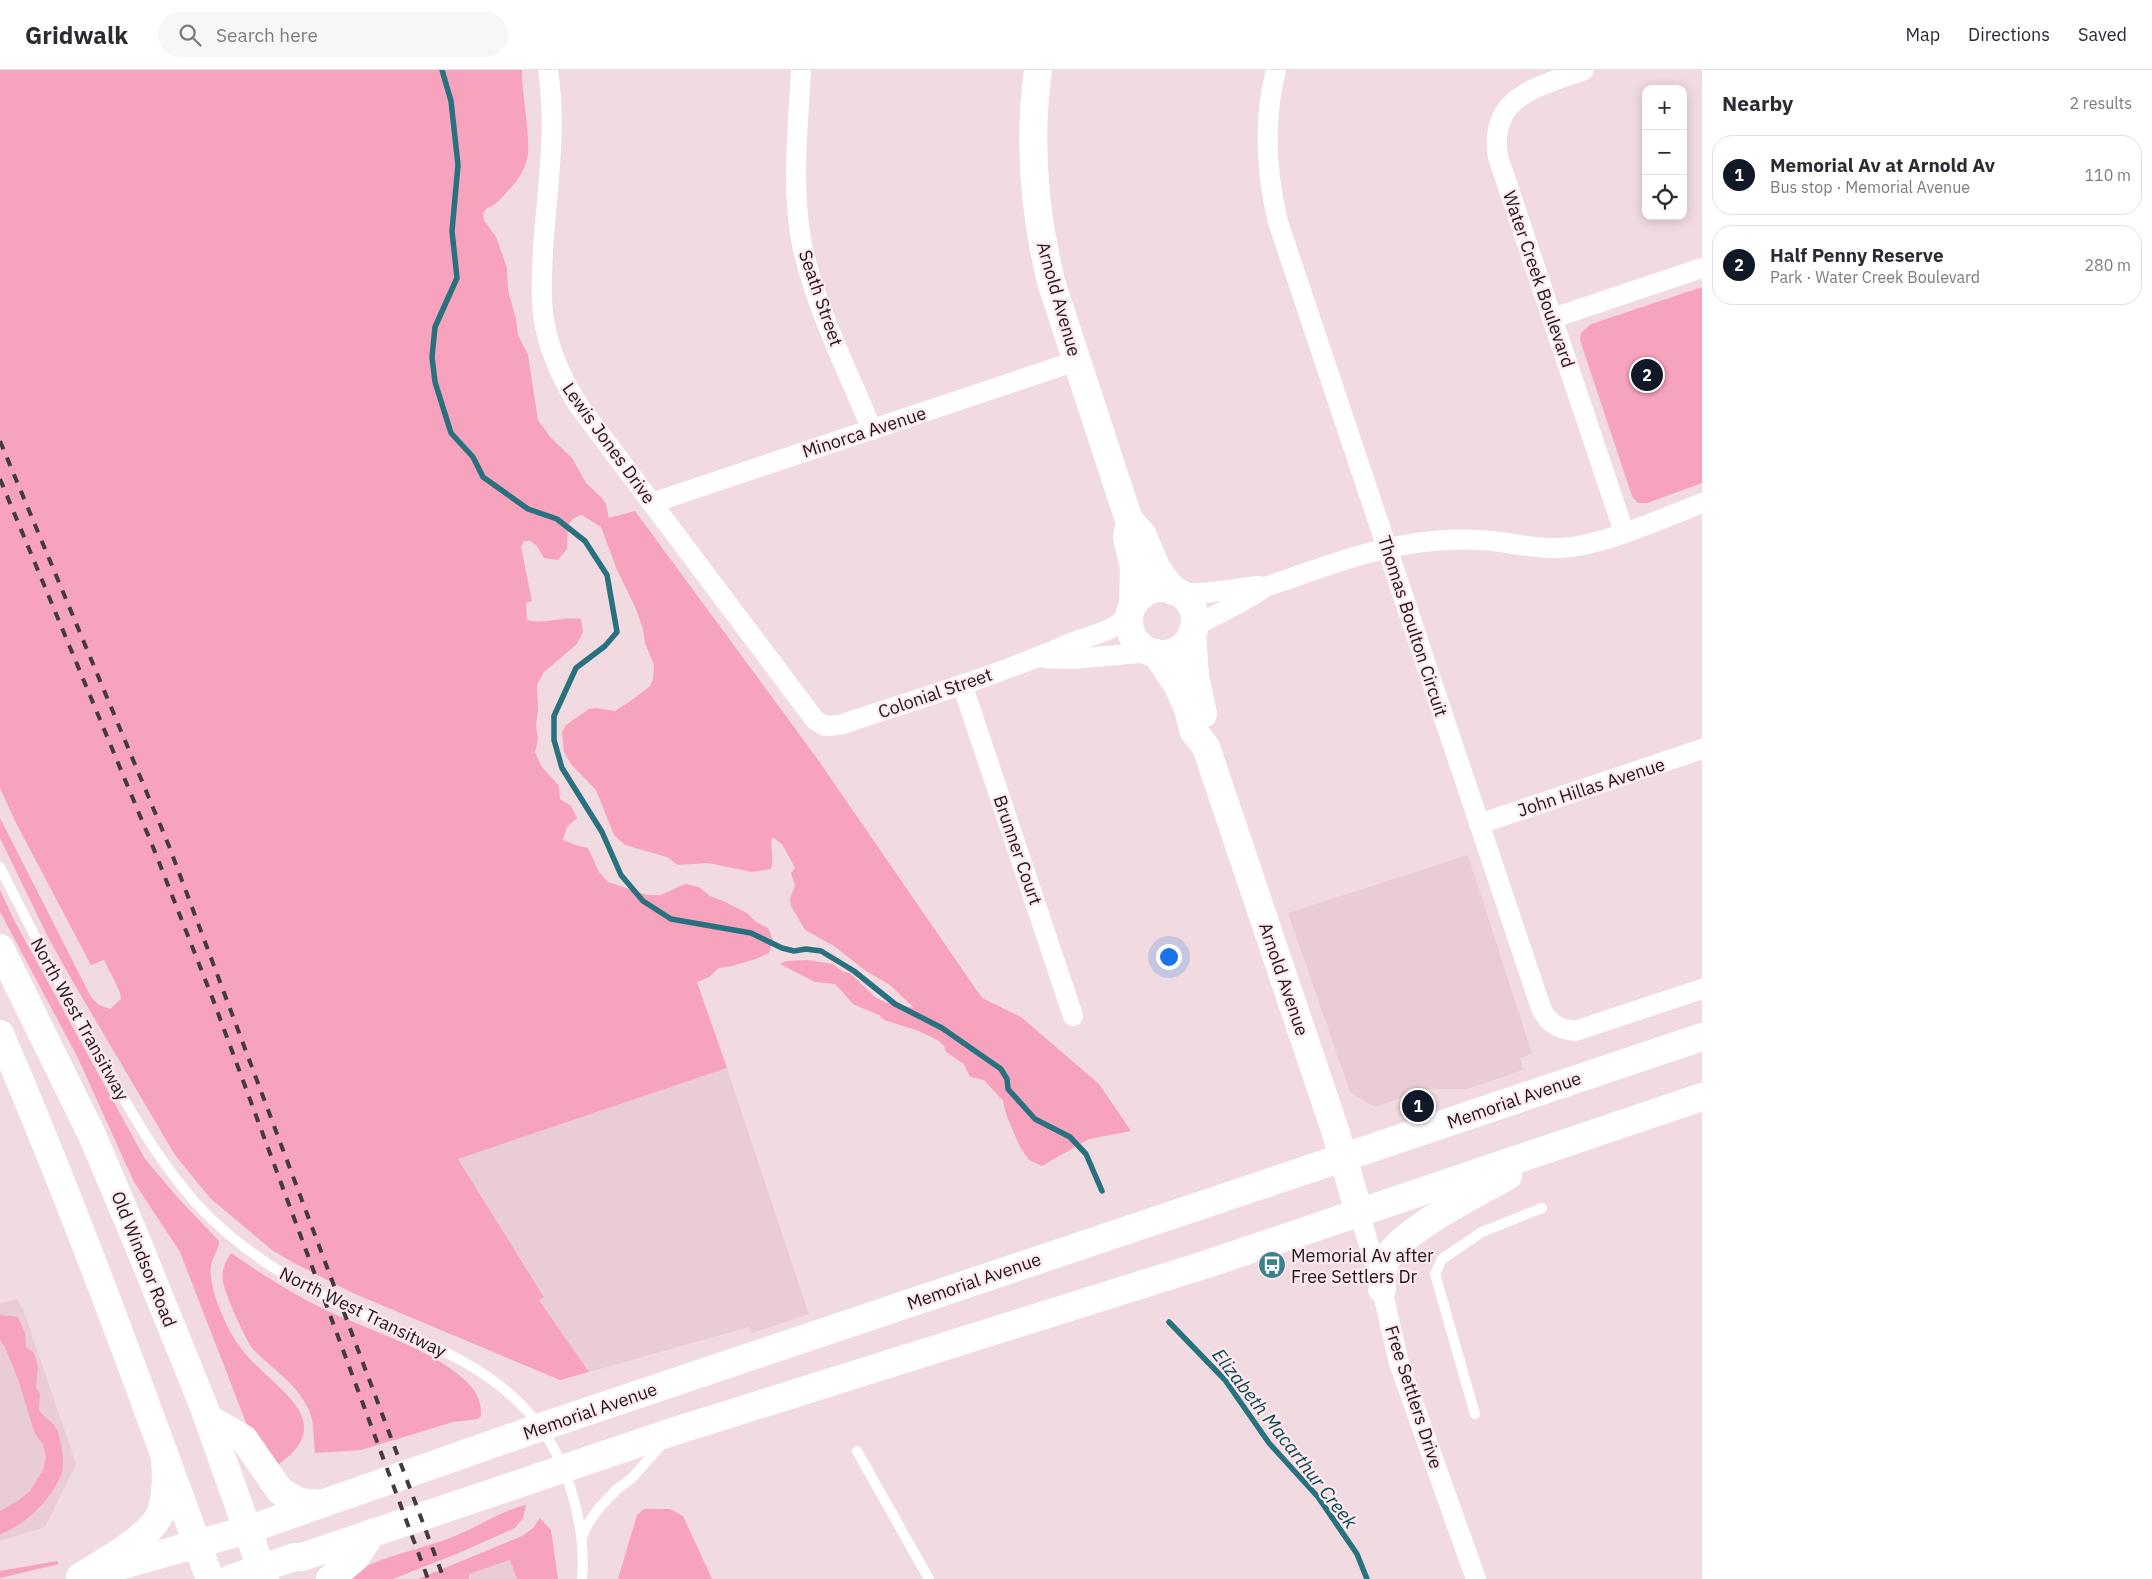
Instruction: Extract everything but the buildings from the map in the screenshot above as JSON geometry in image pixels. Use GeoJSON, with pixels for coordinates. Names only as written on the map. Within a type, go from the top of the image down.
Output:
{"type":"FeatureCollection","features":[{"type":"Feature","properties":{"kind":"main road","name":"Arnold Avenue"},"geometry":{"type":"LineString","coordinates":[[1038,70],[1033,133],[1037,210],[1043,248],[1052,285],[1129,520],[1142,534],[1157,569],[1176,592]]}},
{"type":"Feature","properties":{"kind":"main road","name":"Arnold Avenue"},"geometry":{"type":"LineString","coordinates":[[1129,520],[1127,538],[1134,568],[1131,610]]}},
{"type":"Feature","properties":{"kind":"main road"},"geometry":{"type":"LineString","coordinates":[[1162,588],[1176,592],[1190,605],[1194,616],[1193,630],[1187,643],[1178,650],[1167,654],[1153,653],[1140,646],[1133,637],[1129,626],[1131,610],[1141,596],[1151,590],[1162,588]]}},
{"type":"Feature","properties":{"kind":"main road","name":"Arnold Avenue"},"geometry":{"type":"LineString","coordinates":[[1193,630],[1195,677],[1207,727],[1206,748]]}},
{"type":"Feature","properties":{"kind":"main road","name":"Arnold Avenue"},"geometry":{"type":"LineString","coordinates":[[1153,653],[1178,686],[1187,706],[1194,732],[1206,748],[1343,1157],[1359,1212]]}},
{"type":"Feature","properties":{"kind":"main road","name":"Old Windsor Road"},"geometry":{"type":"LineString","coordinates":[[0,948],[92,1135],[208,1419],[263,1574]]}},
{"type":"Feature","properties":{"kind":"main road"},"geometry":{"type":"LineString","coordinates":[[0,1034],[36,1117],[96,1268],[210,1579]]}},
{"type":"Feature","properties":{"kind":"main road","name":"Memorial Avenue"},"geometry":{"type":"LineString","coordinates":[[76,1578],[247,1530],[542,1427],[1702,1037]]}},
{"type":"Feature","properties":{"kind":"main road"},"geometry":{"type":"LineString","coordinates":[[230,1579],[263,1574],[372,1533],[563,1468],[1204,1264],[1702,1097]]}},
{"type":"Feature","properties":{"kind":"main road"},"geometry":{"type":"LineString","coordinates":[[1382,1289],[1384,1266],[1389,1256],[1400,1244],[1414,1232],[1509,1175],[1534,1154]]}},
{"type":"Feature","properties":{"kind":"main road"},"geometry":{"type":"LineString","coordinates":[[208,1419],[244,1439],[280,1491],[300,1502],[320,1504]]}},
{"type":"Feature","properties":{"kind":"main road"},"geometry":{"type":"LineString","coordinates":[[76,1578],[135,1542],[153,1526],[160,1513],[165,1496],[165,1454]]}},
{"type":"Feature","properties":{"kind":"main road"},"geometry":{"type":"LineString","coordinates":[[330,1579],[356,1557],[372,1533]]}},
{"type":"Feature","properties":{"kind":"street","name":"Lewis Jones Drive"},"geometry":{"type":"LineString","coordinates":[[548,70],[552,112],[552,147],[545,209],[542,302],[548,340],[558,368],[568,388],[652,503],[816,720],[830,727]]}},
{"type":"Feature","properties":{"kind":"street","name":"Seath Street"},"geometry":{"type":"LineString","coordinates":[[801,70],[796,197],[802,243],[816,295],[872,430]]}},
{"type":"Feature","properties":{"kind":"street","name":"Thomas Boulton Circuit"},"geometry":{"type":"LineString","coordinates":[[1276,70],[1270,96],[1267,147],[1268,173],[1274,206],[1540,1008],[1550,1022],[1566,1030],[1584,1029],[1702,989]]}},
{"type":"Feature","properties":{"kind":"street","name":"Water Creek Boulevard"},"geometry":{"type":"LineString","coordinates":[[1584,70],[1533,88],[1515,99],[1502,116],[1497,136],[1498,157],[1624,532]]}},
{"type":"Feature","properties":{"kind":"street"},"geometry":{"type":"LineString","coordinates":[[1553,318],[1702,268]]}},
{"type":"Feature","properties":{"kind":"street","name":"Minorca Avenue"},"geometry":{"type":"LineString","coordinates":[[652,503],[1076,361]]}},
{"type":"Feature","properties":{"kind":"street"},"geometry":{"type":"LineString","coordinates":[[1193,630],[1265,587],[1340,562],[1387,549],[1432,541],[1455,540],[1560,548],[1588,544],[1702,503]]}},
{"type":"Feature","properties":{"kind":"street"},"geometry":{"type":"LineString","coordinates":[[1176,592],[1205,593],[1249,586],[1265,587]]}},
{"type":"Feature","properties":{"kind":"street","name":"Colonial Street"},"geometry":{"type":"LineString","coordinates":[[830,727],[1040,658],[1073,642],[1107,631],[1131,610]]}},
{"type":"Feature","properties":{"kind":"street","name":"Colonial Street"},"geometry":{"type":"LineString","coordinates":[[1040,658],[1073,659],[1153,653]]}},
{"type":"Feature","properties":{"kind":"street","name":"Brunner Court"},"geometry":{"type":"LineString","coordinates":[[962,684],[1073,1016]]}},
{"type":"Feature","properties":{"kind":"street","name":"John Hillas Avenue"},"geometry":{"type":"LineString","coordinates":[[1479,824],[1702,749]]}},
{"type":"Feature","properties":{"kind":"street","name":"Free Settlers Drive"},"geometry":{"type":"LineString","coordinates":[[1359,1212],[1382,1289],[1399,1363],[1476,1579]]}},
{"type":"Feature","properties":{"kind":"lane","name":"North West Transitway"},"geometry":{"type":"LineString","coordinates":[[0,867],[57,980],[132,1113],[157,1153],[196,1203],[233,1239],[289,1278],[322,1296],[478,1369],[507,1390],[542,1427],[563,1468],[577,1507],[582,1537]]}},
{"type":"Feature","properties":{"kind":"lane"},"geometry":{"type":"LineString","coordinates":[[1475,1414],[1435,1274],[1442,1259],[1482,1232],[1542,1208]]}},
{"type":"Feature","properties":{"kind":"lane"},"geometry":{"type":"LineString","coordinates":[[582,1579],[582,1537],[589,1522],[599,1508],[616,1490],[632,1478],[672,1432]]}},
{"type":"Feature","properties":{"kind":"lane"},"geometry":{"type":"LineString","coordinates":[[857,1451],[929,1579]]}},
{"type":"Feature","properties":{"kind":"shaded area"},"geometry":{"type":"Polygon","coordinates":[[[0,70],[522,70],[528,131],[526,163],[513,186],[498,202],[487,208],[483,213],[484,220],[496,237],[507,268],[508,290],[516,319],[518,335],[528,355],[538,420],[551,438],[572,458],[586,483],[602,498],[606,504],[609,518],[635,511],[816,757],[982,998],[1021,1017],[1099,1084],[1131,1131],[1089,1139],[1042,1166],[1029,1160],[1020,1147],[1006,1114],[1003,1101],[984,1080],[970,1077],[964,1064],[946,1052],[944,1046],[939,1041],[919,1031],[884,1020],[879,1015],[853,1004],[835,984],[815,982],[780,964],[786,961],[807,960],[833,964],[843,972],[850,973],[875,997],[887,1003],[914,1008],[890,985],[866,971],[834,946],[805,930],[791,906],[790,899],[795,886],[791,873],[795,868],[782,844],[772,837],[771,869],[752,872],[708,863],[678,865],[667,857],[625,845],[614,835],[596,790],[571,764],[564,752],[562,732],[566,725],[589,709],[596,708],[615,711],[632,700],[650,686],[653,679],[654,665],[645,643],[643,629],[636,609],[617,570],[601,527],[582,515],[576,517],[569,524],[567,549],[558,560],[544,558],[536,545],[530,541],[524,541],[521,547],[532,601],[526,603],[527,620],[541,622],[574,618],[581,619],[583,632],[577,644],[544,672],[537,685],[538,711],[536,725],[538,739],[535,752],[541,766],[559,786],[560,799],[571,806],[577,818],[567,827],[563,840],[588,848],[599,872],[608,882],[647,895],[661,895],[685,884],[699,887],[710,896],[747,913],[756,922],[768,928],[773,940],[769,953],[756,959],[719,968],[709,977],[697,982],[727,1068],[458,1159],[544,1297],[539,1300],[589,1372],[560,1380],[355,1294],[272,1250],[210,1198],[175,1155],[73,982],[48,937],[0,838],[0,818],[91,997],[99,1005],[110,1009],[121,999],[114,980],[104,960],[91,965],[15,821],[0,788],[0,70]]]}},
{"type":"Feature","properties":{"kind":"shaded area"},"geometry":{"type":"Polygon","coordinates":[[[1702,287],[1702,483],[1647,503],[1638,503],[1632,496],[1580,340],[1581,333],[1591,324],[1702,287]]]}},
{"type":"Feature","properties":{"kind":"shaded area"},"geometry":{"type":"Polygon","coordinates":[[[1468,855],[1532,1054],[1520,1058],[1523,1070],[1467,1089],[1426,1089],[1375,1107],[1350,1092],[1288,913],[1468,855]]]}},
{"type":"Feature","properties":{"kind":"shaded area"},"geometry":{"type":"Polygon","coordinates":[[[0,890],[15,922],[145,1159],[179,1199],[219,1241],[212,1262],[211,1276],[216,1300],[222,1315],[242,1350],[291,1399],[304,1423],[303,1436],[295,1450],[279,1464],[267,1457],[254,1440],[180,1252],[134,1182],[77,1056],[0,912],[0,890]]]}},
{"type":"Feature","properties":{"kind":"shaded area"},"geometry":{"type":"Polygon","coordinates":[[[727,1068],[809,1314],[752,1333],[749,1327],[589,1372],[539,1300],[544,1296],[458,1159],[727,1068]]]}},
{"type":"Feature","properties":{"kind":"shaded area"},"geometry":{"type":"Polygon","coordinates":[[[231,1253],[306,1300],[415,1348],[446,1366],[464,1379],[476,1393],[480,1404],[481,1416],[478,1419],[453,1422],[361,1450],[315,1453],[312,1422],[306,1404],[295,1388],[253,1349],[232,1306],[223,1278],[224,1267],[231,1253]]]}},
{"type":"Feature","properties":{"kind":"shaded area"},"geometry":{"type":"Polygon","coordinates":[[[18,1299],[76,1464],[45,1527],[0,1541],[0,1303],[18,1299]]]}},
{"type":"Feature","properties":{"kind":"shaded area"},"geometry":{"type":"Polygon","coordinates":[[[0,1315],[18,1317],[25,1333],[26,1347],[34,1353],[38,1366],[36,1388],[40,1394],[39,1410],[57,1430],[63,1462],[58,1482],[45,1500],[19,1524],[0,1534],[0,1511],[18,1501],[30,1491],[43,1470],[46,1458],[43,1444],[36,1435],[32,1425],[19,1382],[5,1347],[0,1340],[0,1315]]]}},
{"type":"Feature","properties":{"kind":"shaded area"},"geometry":{"type":"Polygon","coordinates":[[[526,1505],[523,1518],[515,1528],[461,1552],[393,1579],[344,1579],[384,1559],[455,1536],[499,1515],[526,1505]]]}},
{"type":"Feature","properties":{"kind":"shaded area"},"geometry":{"type":"Polygon","coordinates":[[[644,1509],[670,1509],[683,1516],[712,1579],[618,1579],[637,1515],[644,1509]]]}},
{"type":"Feature","properties":{"kind":"shaded area"},"geometry":{"type":"Polygon","coordinates":[[[540,1518],[551,1530],[558,1579],[517,1579],[510,1560],[469,1574],[469,1579],[418,1579],[522,1536],[533,1528],[540,1518]]]}},
{"type":"Feature","properties":{"kind":"shaded area"},"geometry":{"type":"Polygon","coordinates":[[[511,1560],[517,1579],[471,1579],[469,1574],[511,1560]]]}},
{"type":"Feature","properties":{"kind":"shaded area"},"geometry":{"type":"Polygon","coordinates":[[[57,1561],[59,1564],[0,1578],[0,1571],[57,1561]]]}},
{"type":"Feature","properties":{"kind":"waterway","name":"Elizabeth Macarthur Creek"},"geometry":{"type":"LineString","coordinates":[[442,70],[451,101],[458,165],[452,231],[457,278],[435,327],[432,357],[435,382],[451,433],[473,457],[483,477],[528,509],[557,519],[585,541],[607,575],[617,632],[605,646],[576,668],[554,716],[554,740],[562,768],[602,832],[621,875],[643,901],[671,919],[751,933],[782,948],[794,951],[806,949],[821,951],[854,971],[895,1004],[942,1028],[1001,1069],[1007,1079],[1008,1089],[1035,1119],[1070,1137],[1086,1154],[1102,1191]]}},
{"type":"Feature","properties":{"kind":"waterway","name":"Elizabeth Macarthur Creek"},"geometry":{"type":"LineString","coordinates":[[1169,1322],[1225,1380],[1269,1443],[1318,1497],[1357,1554],[1367,1579]]}},
{"type":"Feature","properties":{"kind":"railway"},"geometry":{"type":"LineString","coordinates":[[0,441],[169,846],[444,1579]]}},
{"type":"Feature","properties":{"kind":"railway"},"geometry":{"type":"LineString","coordinates":[[0,479],[153,847],[212,997],[428,1579]]}},
{"type":"Feature","properties":{"kind":"place","name":"Half Penny Reserve"},"geometry":{"type":"Point","coordinates":[1647,375]}},
{"type":"Feature","properties":{"kind":"place","name":"Memorial Av at Arnold Av"},"geometry":{"type":"Point","coordinates":[1418,1106]}},
{"type":"Feature","properties":{"kind":"place","name":"Memorial Av after Free Settlers Dr"},"geometry":{"type":"Point","coordinates":[1272,1265]}}]}
